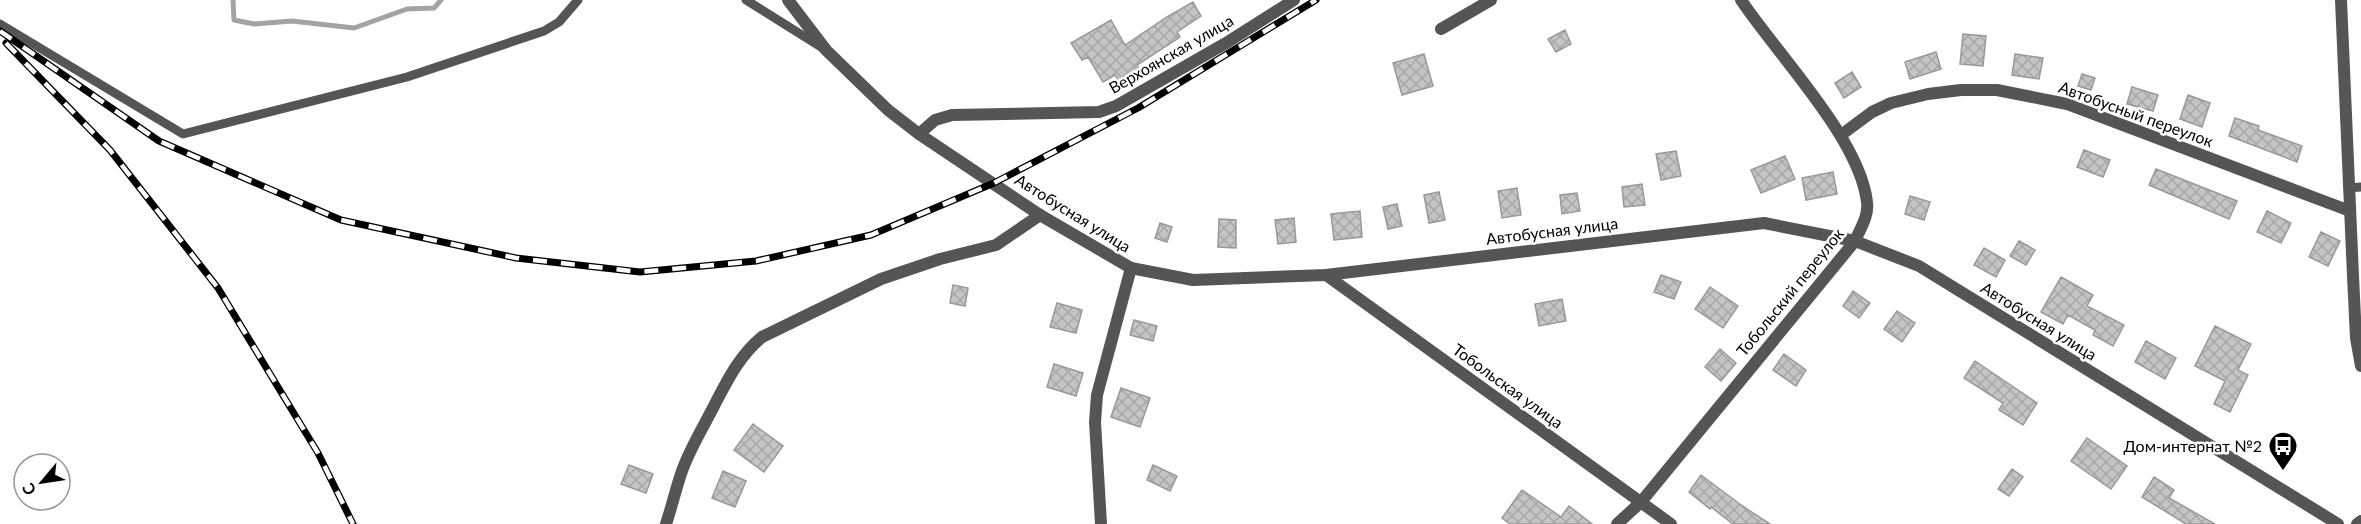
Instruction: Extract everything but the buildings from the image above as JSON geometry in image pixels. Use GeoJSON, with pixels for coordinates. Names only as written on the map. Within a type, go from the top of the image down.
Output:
{"type":"FeatureCollection","features":[{"type":"Feature","properties":{"kind":"street","name":"Автобусная улица"},"geometry":{"type":"LineString","coordinates":[[788,0],[826,50],[888,110],[919,134],[1040,215],[1131,268],[1193,280],[1326,275],[1764,223],[1855,241],[1919,266],[2338,524]]}},
{"type":"Feature","properties":{"kind":"street","name":"Верхоянская улица"},"geometry":{"type":"LineString","coordinates":[[919,134],[935,120],[952,115],[1100,112],[1116,106],[1226,43],[1294,0]]}},
{"type":"Feature","properties":{"kind":"street"},"geometry":{"type":"LineString","coordinates":[[1441,29],[1491,0]]}},
{"type":"Feature","properties":{"kind":"street","name":"Тобольский переулок"},"geometry":{"type":"LineString","coordinates":[[1617,524],[1641,502],[1855,241],[1866,217],[1868,203],[1860,175],[1841,135],[1741,0]]}},
{"type":"Feature","properties":{"kind":"street"},"geometry":{"type":"LineString","coordinates":[[2341,0],[2355,187],[2350,211],[2356,338],[2361,366]]}},
{"type":"Feature","properties":{"kind":"street","name":"Автобусный переулок"},"geometry":{"type":"LineString","coordinates":[[1841,135],[1872,112],[1891,103],[1928,94],[1961,90],[1997,90],[2067,104],[2350,211]]}},
{"type":"Feature","properties":{"kind":"street"},"geometry":{"type":"LineString","coordinates":[[666,524],[683,469],[723,389],[742,357],[762,337],[881,279],[940,259],[996,245],[1040,215]]}},
{"type":"Feature","properties":{"kind":"street"},"geometry":{"type":"LineString","coordinates":[[1101,524],[1095,422],[1097,395],[1131,268]]}},
{"type":"Feature","properties":{"kind":"street","name":"Тобольская улица"},"geometry":{"type":"LineString","coordinates":[[1326,275],[1671,524]]}},
{"type":"Feature","properties":{"kind":"lane"},"geometry":{"type":"LineString","coordinates":[[0,24],[183,134],[407,78],[544,31],[559,22],[578,0]]}},
{"type":"Feature","properties":{"kind":"lane"},"geometry":{"type":"LineString","coordinates":[[746,0],[826,50]]}},
{"type":"Feature","properties":{"kind":"waterway"},"geometry":{"type":"LineString","coordinates":[[233,0],[234,20],[254,24],[292,21],[354,28],[407,9],[434,8],[441,0]]}},
{"type":"Feature","properties":{"kind":"railway"},"geometry":{"type":"LineString","coordinates":[[0,31],[159,141],[341,220],[516,258],[640,272],[756,261],[871,235],[994,183],[1138,108],[1316,0]]}},
{"type":"Feature","properties":{"kind":"railway"},"geometry":{"type":"LineString","coordinates":[[6,43],[110,150],[218,288],[318,453],[353,524]]}},
{"type":"Feature","properties":{"kind":"place","name":"Дом-интернат №2"},"geometry":{"type":"Point","coordinates":[2283,472]}}]}
